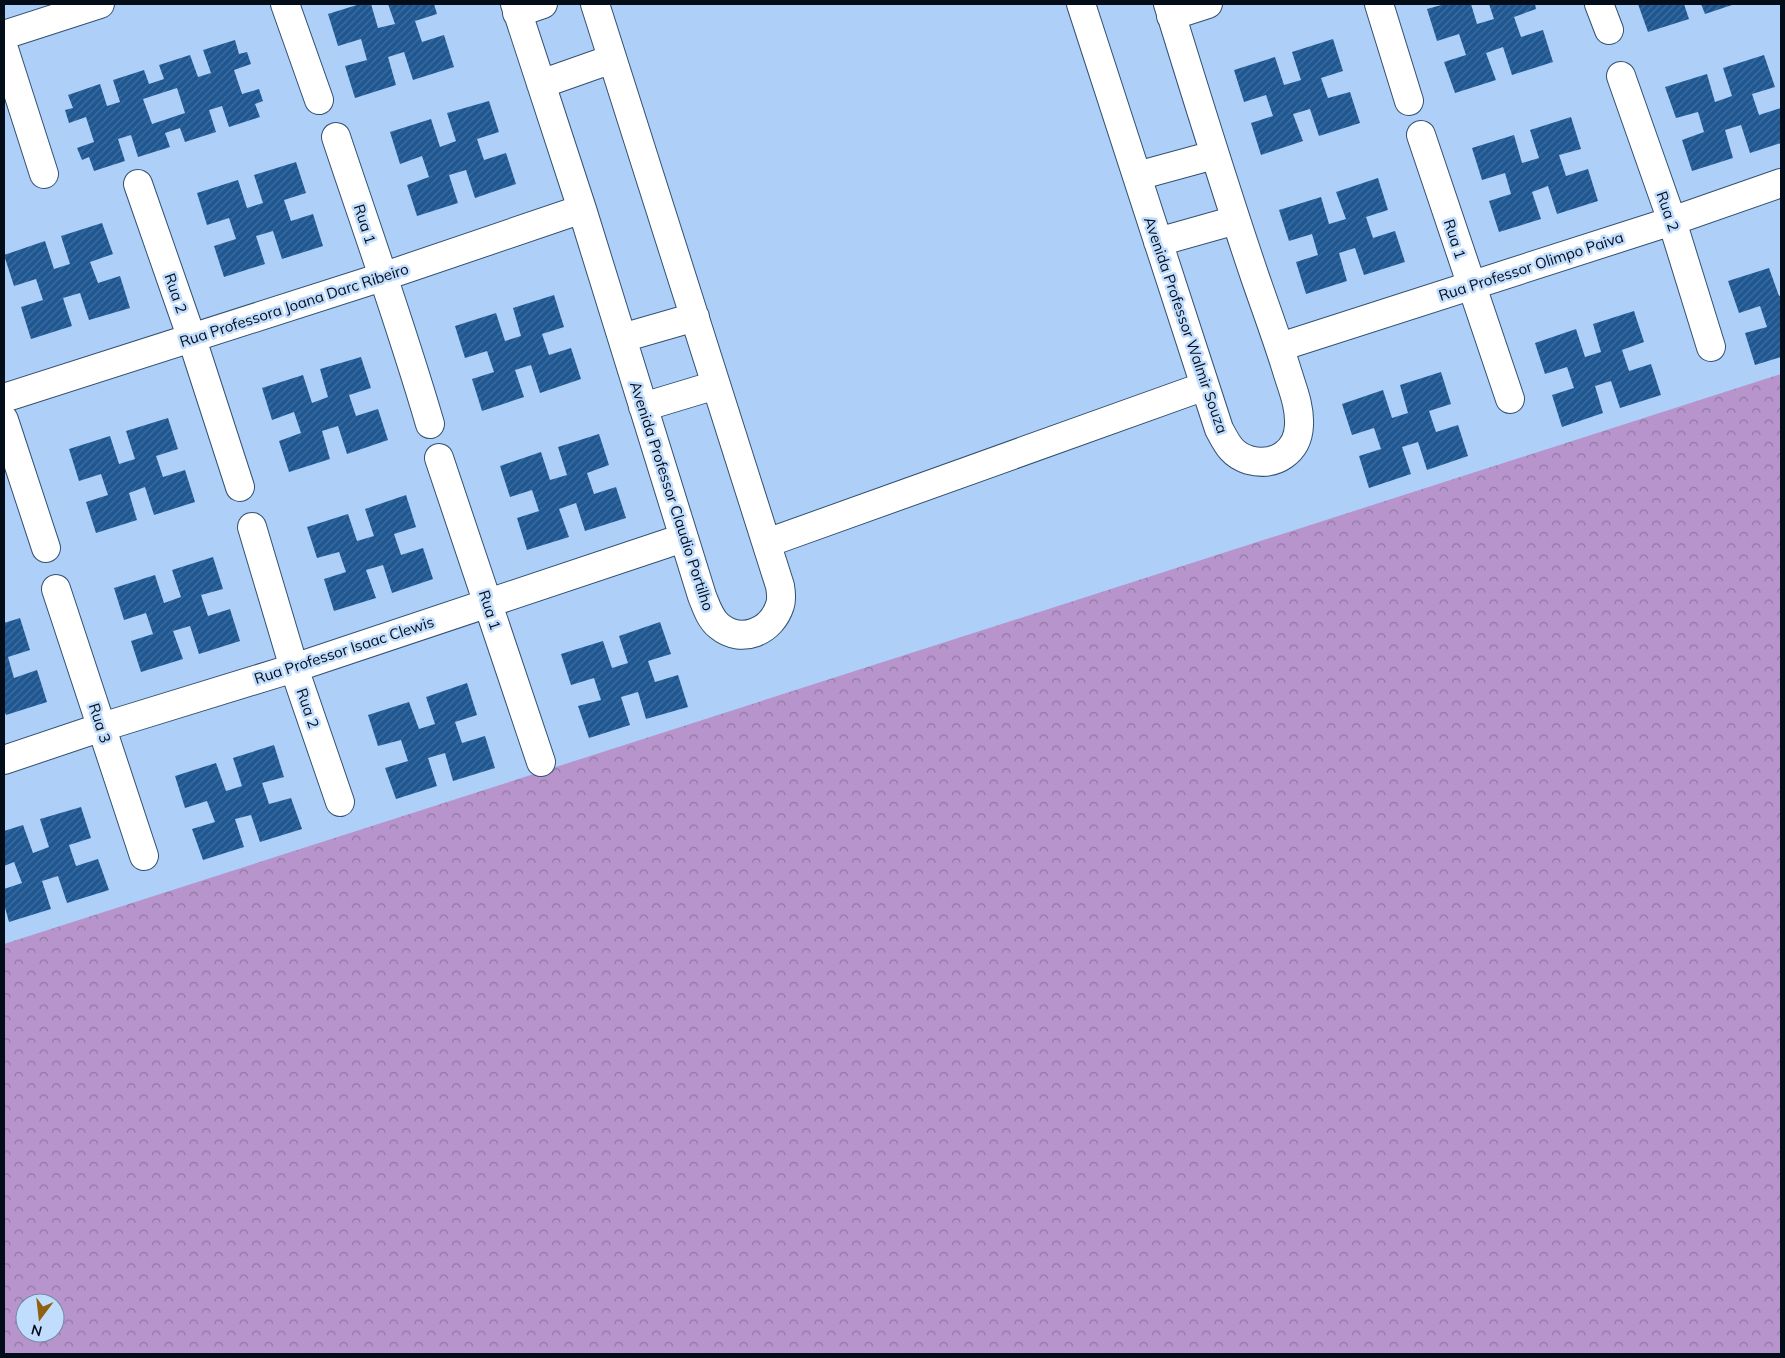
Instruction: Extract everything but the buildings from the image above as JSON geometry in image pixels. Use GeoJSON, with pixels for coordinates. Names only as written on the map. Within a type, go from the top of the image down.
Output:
{"type":"FeatureCollection","features":[{"type":"Feature","properties":{"kind":"street"},"geometry":{"type":"LineString","coordinates":[[4,35],[100,4]]}},
{"type":"Feature","properties":{"kind":"street"},"geometry":{"type":"LineString","coordinates":[[285,4],[319,100]]}},
{"type":"Feature","properties":{"kind":"street","name":"Avenida Professor Claudio Portilho"},"geometry":{"type":"LineString","coordinates":[[525,7],[541,84],[582,209],[683,538],[710,615],[719,626],[733,633],[746,635],[757,633],[767,627],[776,617],[781,603],[780,586],[594,4]]}},
{"type":"Feature","properties":{"kind":"street","name":"Avenida Professor Walmir Souza"},"geometry":{"type":"LineString","coordinates":[[1081,4],[1219,430],[1231,451],[1241,458],[1255,462],[1272,462],[1286,454],[1296,440],[1299,426],[1299,410],[1280,347],[1214,155],[1170,10]]}},
{"type":"Feature","properties":{"kind":"street"},"geometry":{"type":"LineString","coordinates":[[1170,10],[1208,4]]}},
{"type":"Feature","properties":{"kind":"street"},"geometry":{"type":"LineString","coordinates":[[1379,4],[1409,101]]}},
{"type":"Feature","properties":{"kind":"street"},"geometry":{"type":"LineString","coordinates":[[1599,4],[1609,30]]}},
{"type":"Feature","properties":{"kind":"street"},"geometry":{"type":"LineString","coordinates":[[4,49],[44,174]]}},
{"type":"Feature","properties":{"kind":"street"},"geometry":{"type":"LineString","coordinates":[[541,84],[612,59]]}},
{"type":"Feature","properties":{"kind":"street","name":"Rua 2"},"geometry":{"type":"LineString","coordinates":[[1621,76],[1672,221],[1711,348]]}},
{"type":"Feature","properties":{"kind":"street","name":"Rua 1"},"geometry":{"type":"LineString","coordinates":[[1421,135],[1510,399]]}},
{"type":"Feature","properties":{"kind":"street","name":"Rua 1"},"geometry":{"type":"LineString","coordinates":[[336,137],[409,352],[430,424]]}},
{"type":"Feature","properties":{"kind":"street"},"geometry":{"type":"LineString","coordinates":[[1137,176],[1214,155]]}},
{"type":"Feature","properties":{"kind":"street","name":"Rua Professor Olimpo Paiva"},"geometry":{"type":"LineString","coordinates":[[1280,347],[1672,221],[1781,183]]}},
{"type":"Feature","properties":{"kind":"street","name":"Rua 2"},"geometry":{"type":"LineString","coordinates":[[138,184],[192,339],[240,487]]}},
{"type":"Feature","properties":{"kind":"street","name":"Rua Professora Joana Darc Ribeiro"},"geometry":{"type":"LineString","coordinates":[[4,398],[382,277],[582,209]]}},
{"type":"Feature","properties":{"kind":"street"},"geometry":{"type":"LineString","coordinates":[[1158,242],[1236,220]]}},
{"type":"Feature","properties":{"kind":"street"},"geometry":{"type":"LineString","coordinates":[[622,338],[695,317]]}},
{"type":"Feature","properties":{"kind":"street"},"geometry":{"type":"LineString","coordinates":[[643,407],[716,385]]}},
{"type":"Feature","properties":{"kind":"street"},"geometry":{"type":"LineString","coordinates":[[767,543],[1205,386]]}},
{"type":"Feature","properties":{"kind":"street"},"geometry":{"type":"LineString","coordinates":[[4,420],[46,548]]}},
{"type":"Feature","properties":{"kind":"street","name":"Rua 1"},"geometry":{"type":"LineString","coordinates":[[440,458],[541,762]]}},
{"type":"Feature","properties":{"kind":"street","name":"Rua 2"},"geometry":{"type":"LineString","coordinates":[[252,528],[294,668],[340,802]]}},
{"type":"Feature","properties":{"kind":"street","name":"Rua Professor Isaac Clewis"},"geometry":{"type":"LineString","coordinates":[[4,760],[102,727],[294,668],[683,538]]}},
{"type":"Feature","properties":{"kind":"street","name":"Rua 3"},"geometry":{"type":"LineString","coordinates":[[56,589],[144,856]]}},
{"type":"Feature","properties":{"kind":"green space"},"geometry":{"type":"Polygon","coordinates":[[[1781,374],[1781,1354],[4,1354],[4,944],[1781,374]]]}}]}
